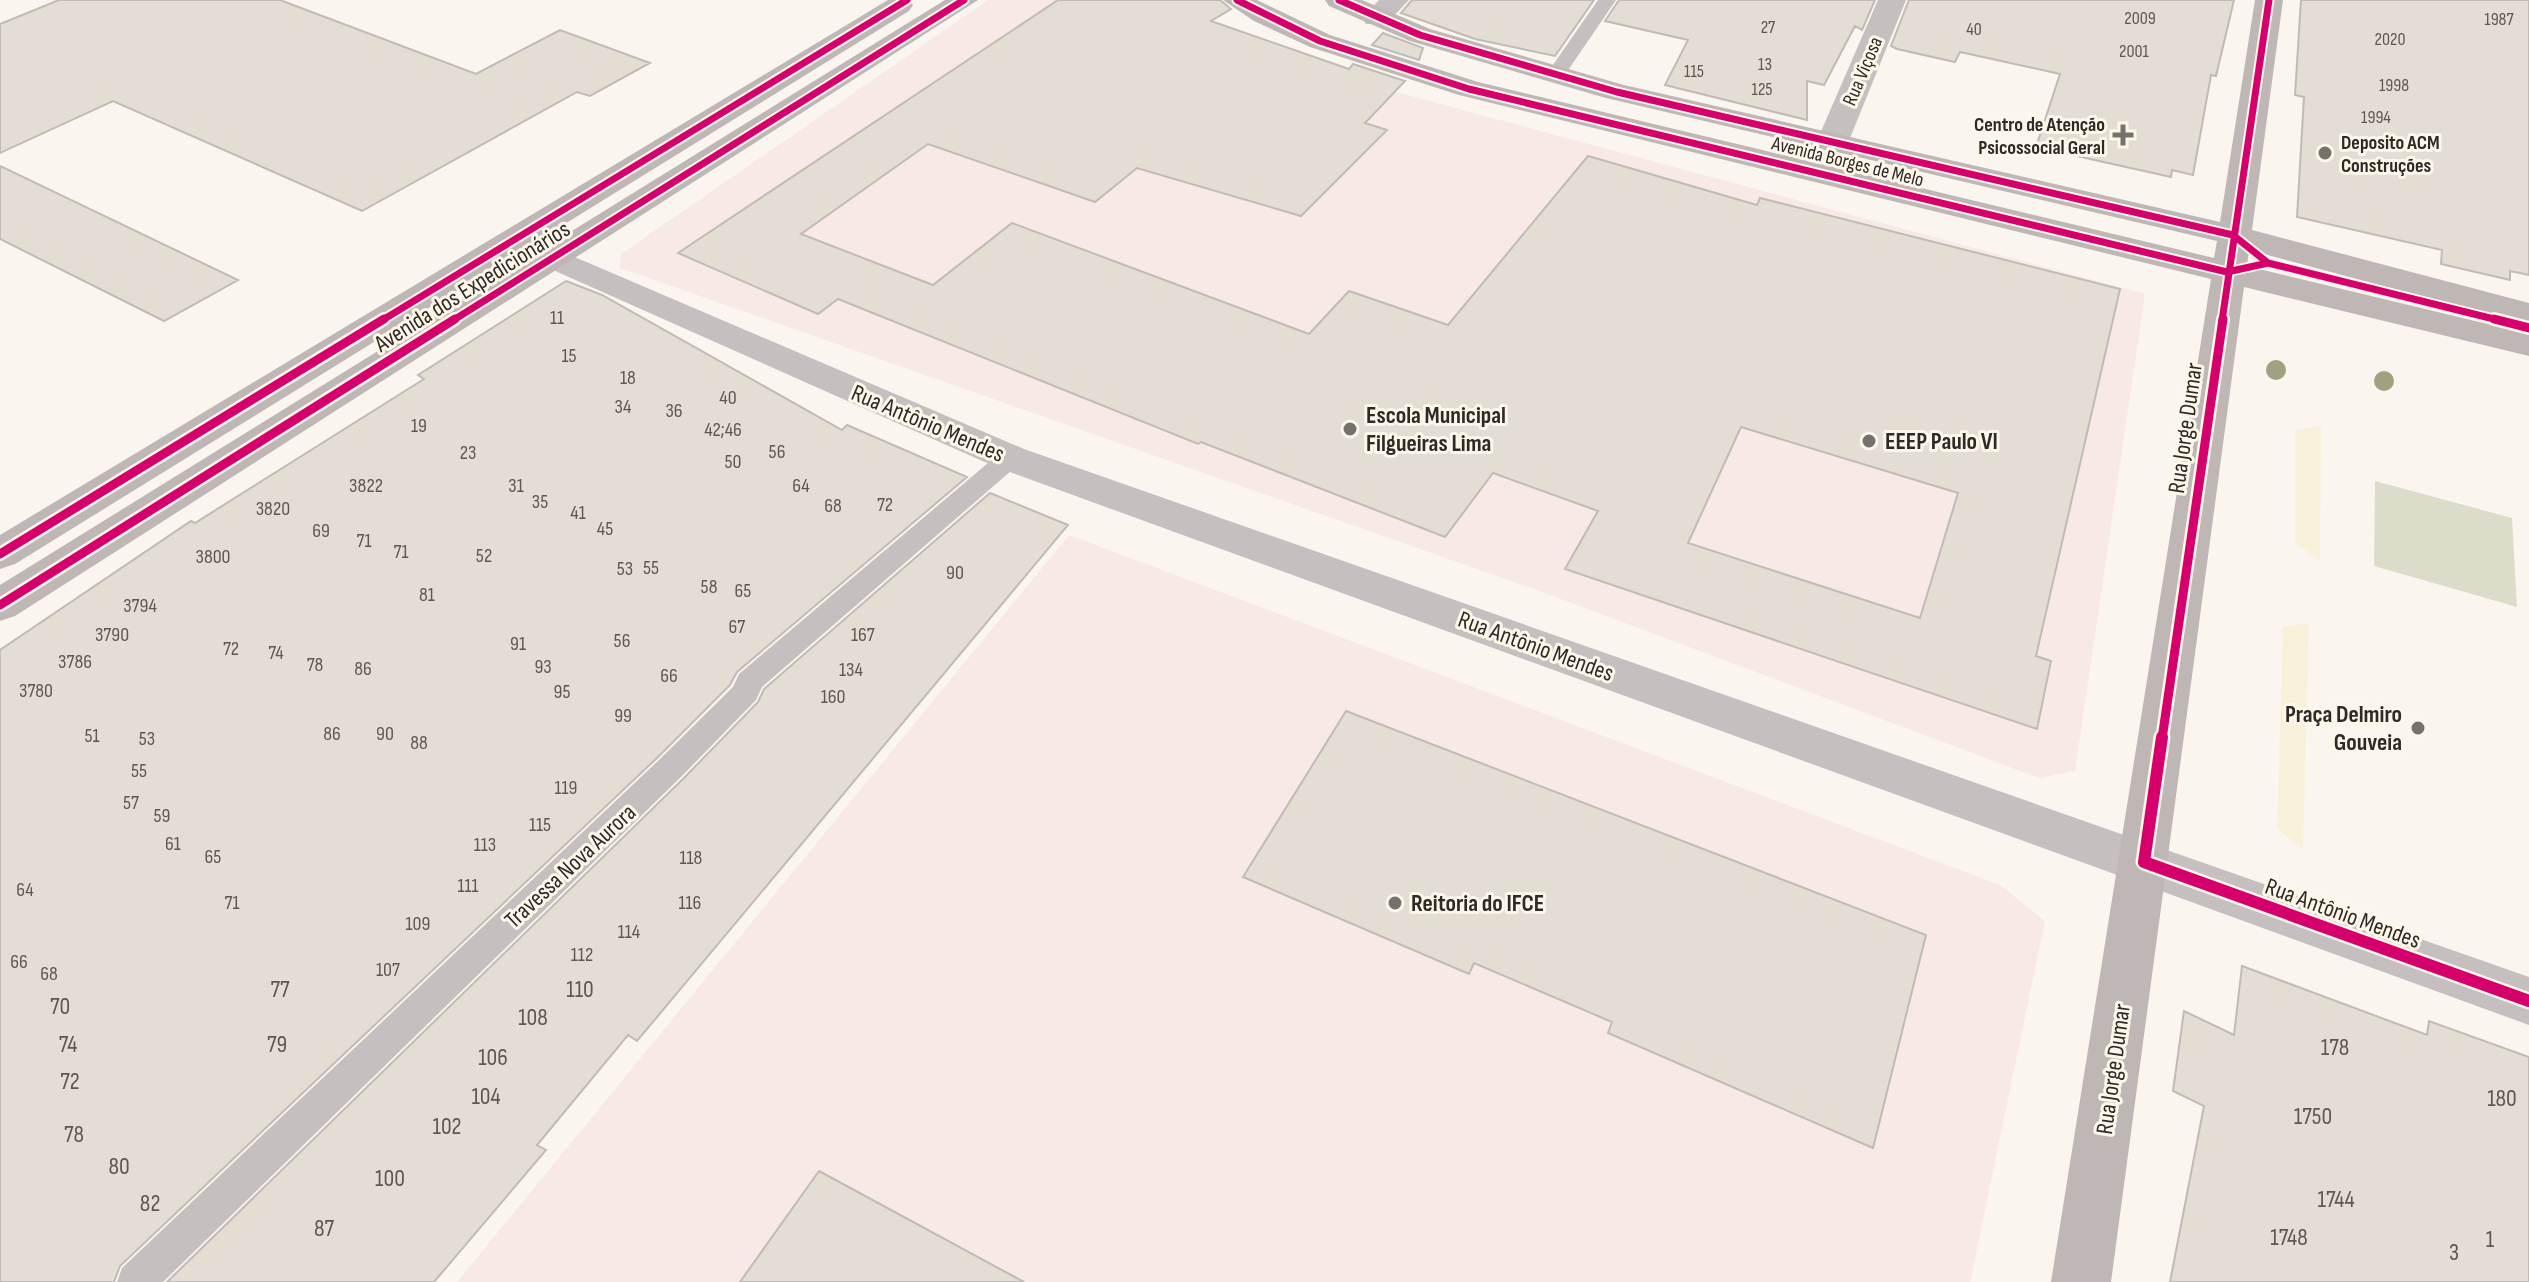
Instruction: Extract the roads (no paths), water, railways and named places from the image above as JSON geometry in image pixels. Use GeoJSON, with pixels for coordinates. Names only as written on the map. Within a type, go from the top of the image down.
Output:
{"type":"FeatureCollection","features":[{"type":"Feature","properties":{"kind":"main road","name":"Avenida dos Expedicionários"},"geometry":{"type":"LineString","coordinates":[[0,554],[907,0]]}},
{"type":"Feature","properties":{"kind":"main road","name":"Avenida dos Expedicionários"},"geometry":{"type":"LineString","coordinates":[[0,605],[556,259],[964,0]]}},
{"type":"Feature","properties":{"kind":"main road","name":"Avenida Borges de Melo"},"geometry":{"type":"LineString","coordinates":[[1237,0],[1305,34],[1358,55],[1469,89],[2230,253],[2529,314]]}},
{"type":"Feature","properties":{"kind":"main road","name":"Avenida Borges de Melo"},"geometry":{"type":"LineString","coordinates":[[1339,0],[1386,9],[1555,75],[1832,143],[2230,253],[2529,345]]}},
{"type":"Feature","properties":{"kind":"main road","name":"Rua Jorge Dumar"},"geometry":{"type":"LineString","coordinates":[[2081,1282],[2269,0]]}},
{"type":"Feature","properties":{"kind":"street","name":"Rua Viçosa"},"geometry":{"type":"LineString","coordinates":[[1832,143],[1892,0]]}},
{"type":"Feature","properties":{"kind":"street","name":"Rua Antônio Mendes"},"geometry":{"type":"LineString","coordinates":[[556,259],[1010,458],[2529,1001]]}},
{"type":"Feature","properties":{"kind":"lane"},"geometry":{"type":"LineString","coordinates":[[1555,75],[1607,0]]}},
{"type":"Feature","properties":{"kind":"lane","name":"Travessa Nova Aurora"},"geometry":{"type":"LineString","coordinates":[[136,1282],[247,1170],[641,800],[746,692],[749,682],[1010,458]]}},
{"type":"Feature","properties":{"kind":"place","name":"Centro de Atenção Psicossocial Geral"},"geometry":{"type":"Point","coordinates":[2123,135]}},
{"type":"Feature","properties":{"kind":"place","name":"Deposito ACM Construções"},"geometry":{"type":"Point","coordinates":[2325,153]}},
{"type":"Feature","properties":{"kind":"place","name":"Escola Municipal Filgueiras Lima"},"geometry":{"type":"Point","coordinates":[1350,429]}},
{"type":"Feature","properties":{"kind":"place","name":"EEEP Paulo VI"},"geometry":{"type":"Point","coordinates":[1869,441]}},
{"type":"Feature","properties":{"kind":"place","name":"Praça Delmiro Gouveia"},"geometry":{"type":"Point","coordinates":[2418,728]}},
{"type":"Feature","properties":{"kind":"place","name":"Reitoria do IFCE"},"geometry":{"type":"Point","coordinates":[1395,903]}}]}
